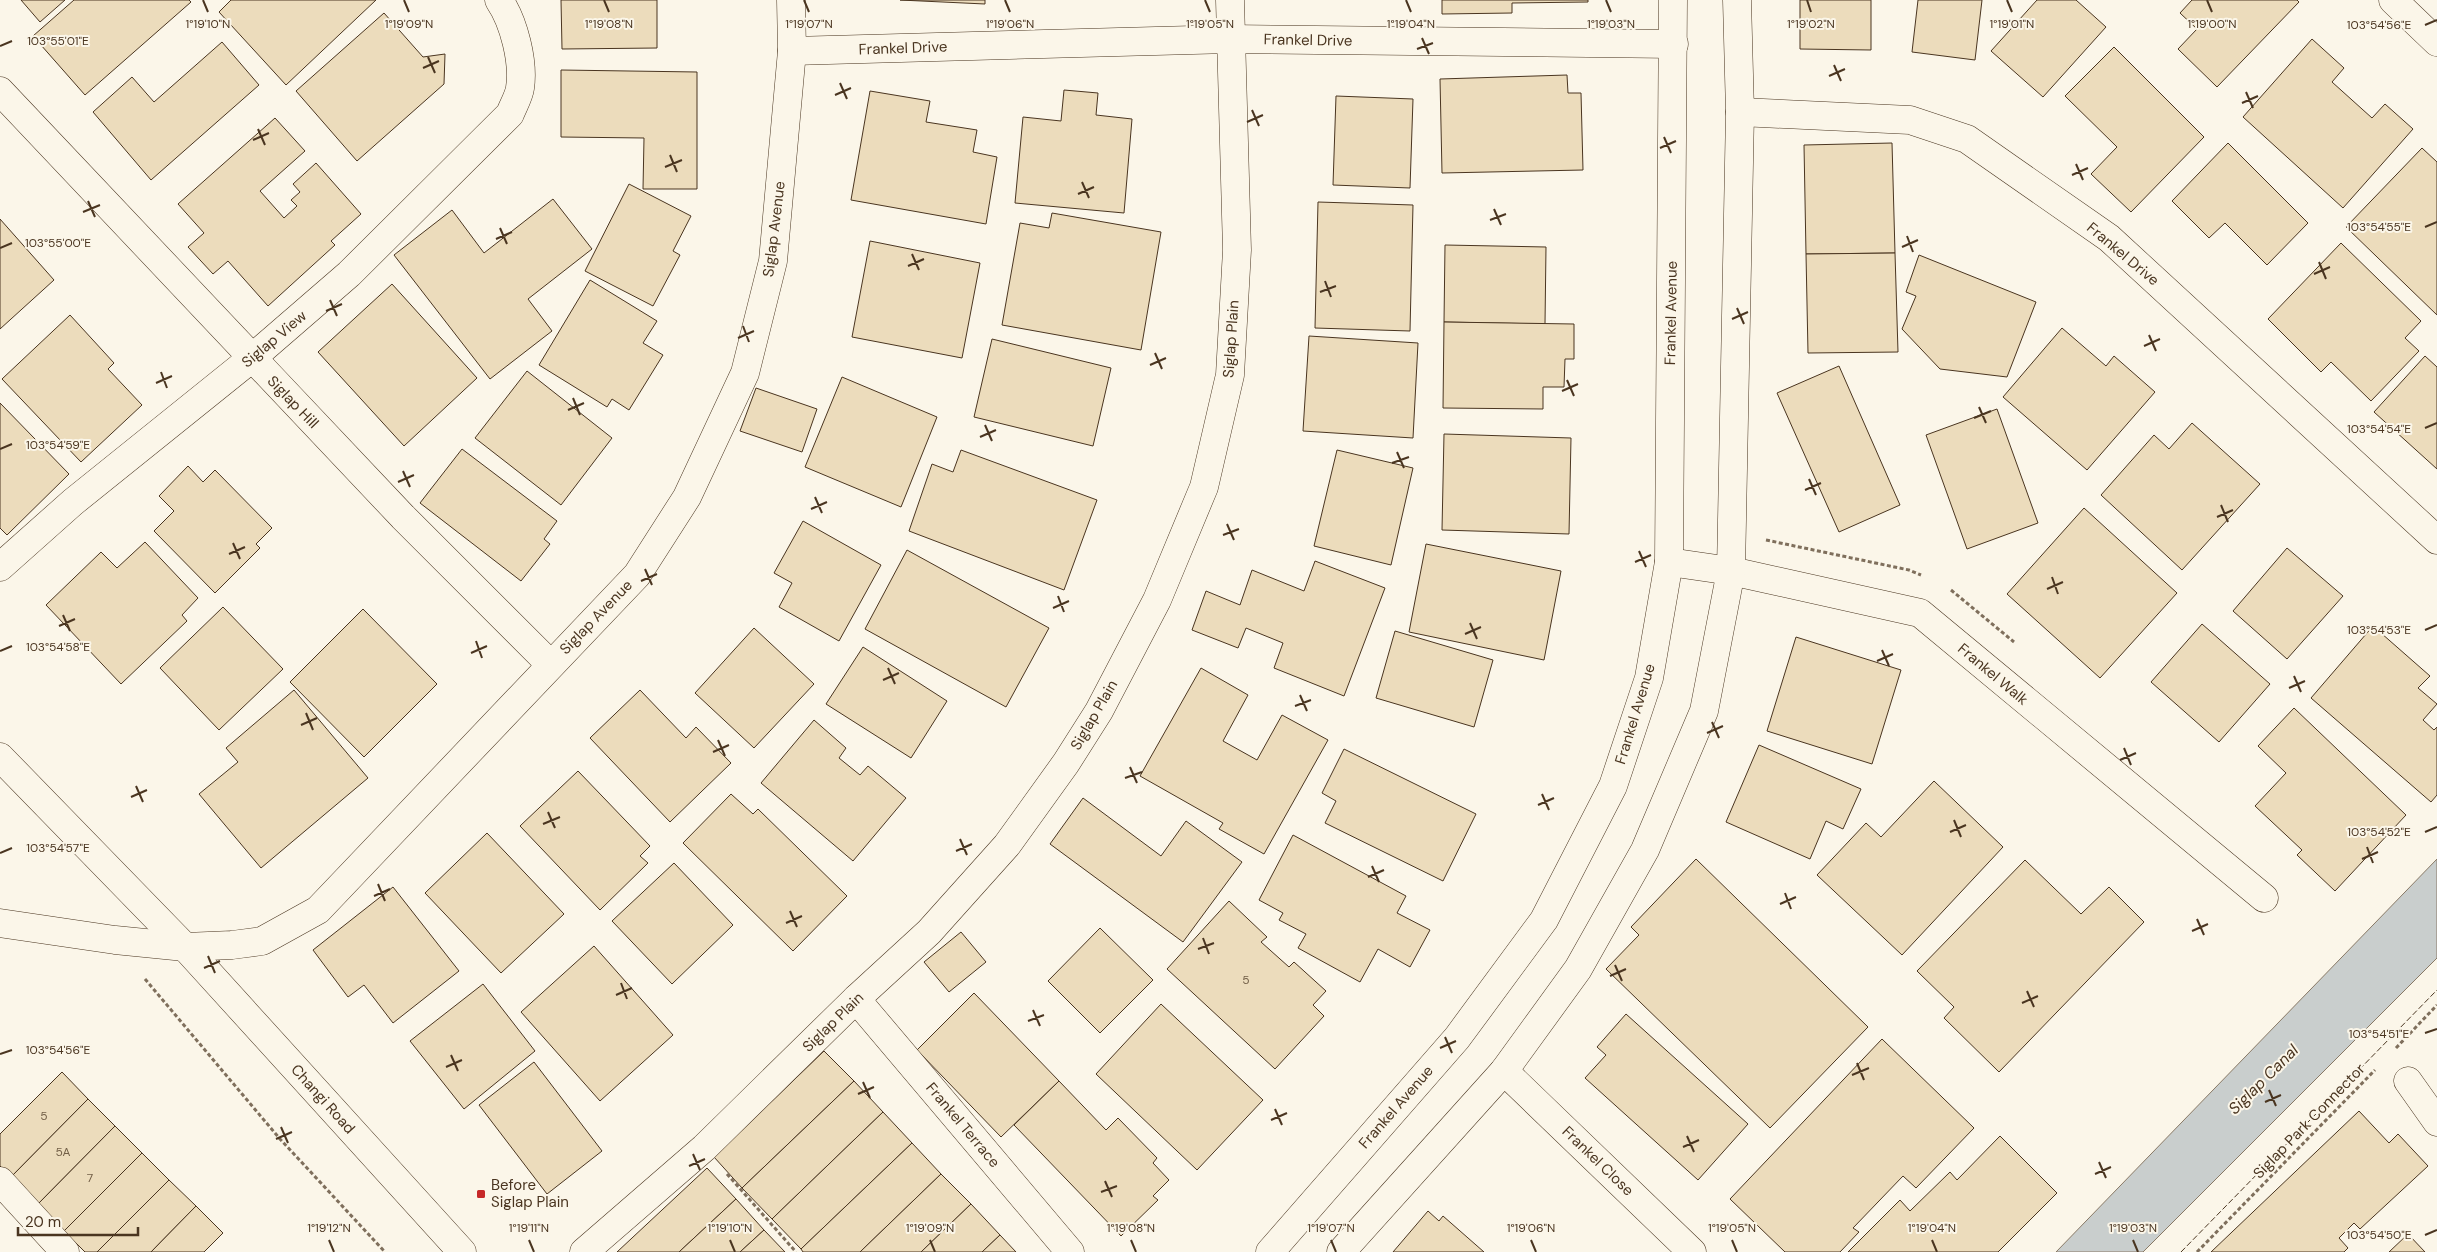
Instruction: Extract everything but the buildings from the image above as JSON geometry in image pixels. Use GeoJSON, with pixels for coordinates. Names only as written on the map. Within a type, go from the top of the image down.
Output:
{"type":"FeatureCollection","features":[{"type":"Feature","properties":{"kind":"street","name":"Siglap View"},"geometry":{"type":"LineString","coordinates":[[0,566],[73,502],[252,358],[350,274],[510,114],[520,88],[519,62],[514,30],[499,0]]}},
{"type":"Feature","properties":{"kind":"street","name":"Siglap Avenue"},"geometry":{"type":"LineString","coordinates":[[185,947],[232,945],[262,941],[318,910],[550,664],[637,575],[687,497],[745,373],[773,261],[792,51],[791,0]]}},
{"type":"Feature","properties":{"kind":"street","name":"Siglap Plain"},"geometry":{"type":"LineString","coordinates":[[584,1252],[704,1148],[856,999],[929,932],[1007,845],[1066,763],[1099,711],[1157,600],[1204,486],[1230,375],[1237,250],[1230,0]]}},
{"type":"Feature","properties":{"kind":"street","name":"Frankel Avenue"},"geometry":{"type":"LineString","coordinates":[[1270,1252],[1457,1038],[1544,920],[1613,786],[1649,678],[1669,562],[1673,0]]}},
{"type":"Feature","properties":{"kind":"street"},"geometry":{"type":"LineString","coordinates":[[1341,1252],[1504,1071],[1578,970],[1645,850],[1704,711],[1731,571],[1740,112],[1738,0]]}},
{"type":"Feature","properties":{"kind":"street"},"geometry":{"type":"LineString","coordinates":[[2392,0],[2437,42]]}},
{"type":"Feature","properties":{"kind":"street","name":"Frankel Drive"},"geometry":{"type":"LineString","coordinates":[[792,51],[1230,39],[1674,44]]}},
{"type":"Feature","properties":{"kind":"street","name":"Siglap Hill"},"geometry":{"type":"LineString","coordinates":[[0,91],[403,516],[550,664]]}},
{"type":"Feature","properties":{"kind":"street","name":"Frankel Drive"},"geometry":{"type":"LineString","coordinates":[[1740,112],[1910,120],[1967,138],[2109,238],[2437,540]]}},
{"type":"Feature","properties":{"kind":"street","name":"Frankel Walk"},"geometry":{"type":"LineString","coordinates":[[1669,562],[1731,571],[1920,613],[2264,898]]}},
{"type":"Feature","properties":{"kind":"street","name":"Changi Road"},"geometry":{"type":"LineString","coordinates":[[0,757],[185,947],[462,1252]]}},
{"type":"Feature","properties":{"kind":"street"},"geometry":{"type":"LineString","coordinates":[[0,923],[115,940],[185,947]]}},
{"type":"Feature","properties":{"kind":"street","name":"Frankel Terrace"},"geometry":{"type":"LineString","coordinates":[[856,999],[1070,1252]]}},
{"type":"Feature","properties":{"kind":"street","name":"Frankel Close"},"geometry":{"type":"LineString","coordinates":[[1504,1071],[1692,1252]]}},
{"type":"Feature","properties":{"kind":"street"},"geometry":{"type":"LineString","coordinates":[[2408,1081],[2437,1122]]}},
{"type":"Feature","properties":{"kind":"street"},"geometry":{"type":"LineString","coordinates":[[0,1181],[65,1252]]}},
{"type":"Feature","properties":{"kind":"path"},"geometry":{"type":"LineString","coordinates":[[115,940],[149,984],[280,1139],[385,1252]]}},
{"type":"Feature","properties":{"kind":"path"},"geometry":{"type":"LineString","coordinates":[[2390,1054],[2437,1005]]}},
{"type":"Feature","properties":{"kind":"path","name":"Siglap Park Connector"},"geometry":{"type":"LineString","coordinates":[[2197,1252],[2376,1068]]}},
{"type":"Feature","properties":{"kind":"path"},"geometry":{"type":"LineString","coordinates":[[704,1148],[796,1252]]}},
{"type":"Feature","properties":{"kind":"water","name":"Siglap Canal"},"geometry":{"type":"Polygon","coordinates":[[[2437,859],[2437,958],[2143,1252],[2056,1252],[2437,859]]]}},
{"type":"Feature","properties":{"kind":"fence"},"geometry":{"type":"LineString","coordinates":[[2181,1252],[2437,990]]}},
{"type":"Feature","properties":{"kind":"place","name":"Before Siglap Plain"},"geometry":{"type":"Point","coordinates":[481,1194]}}]}
